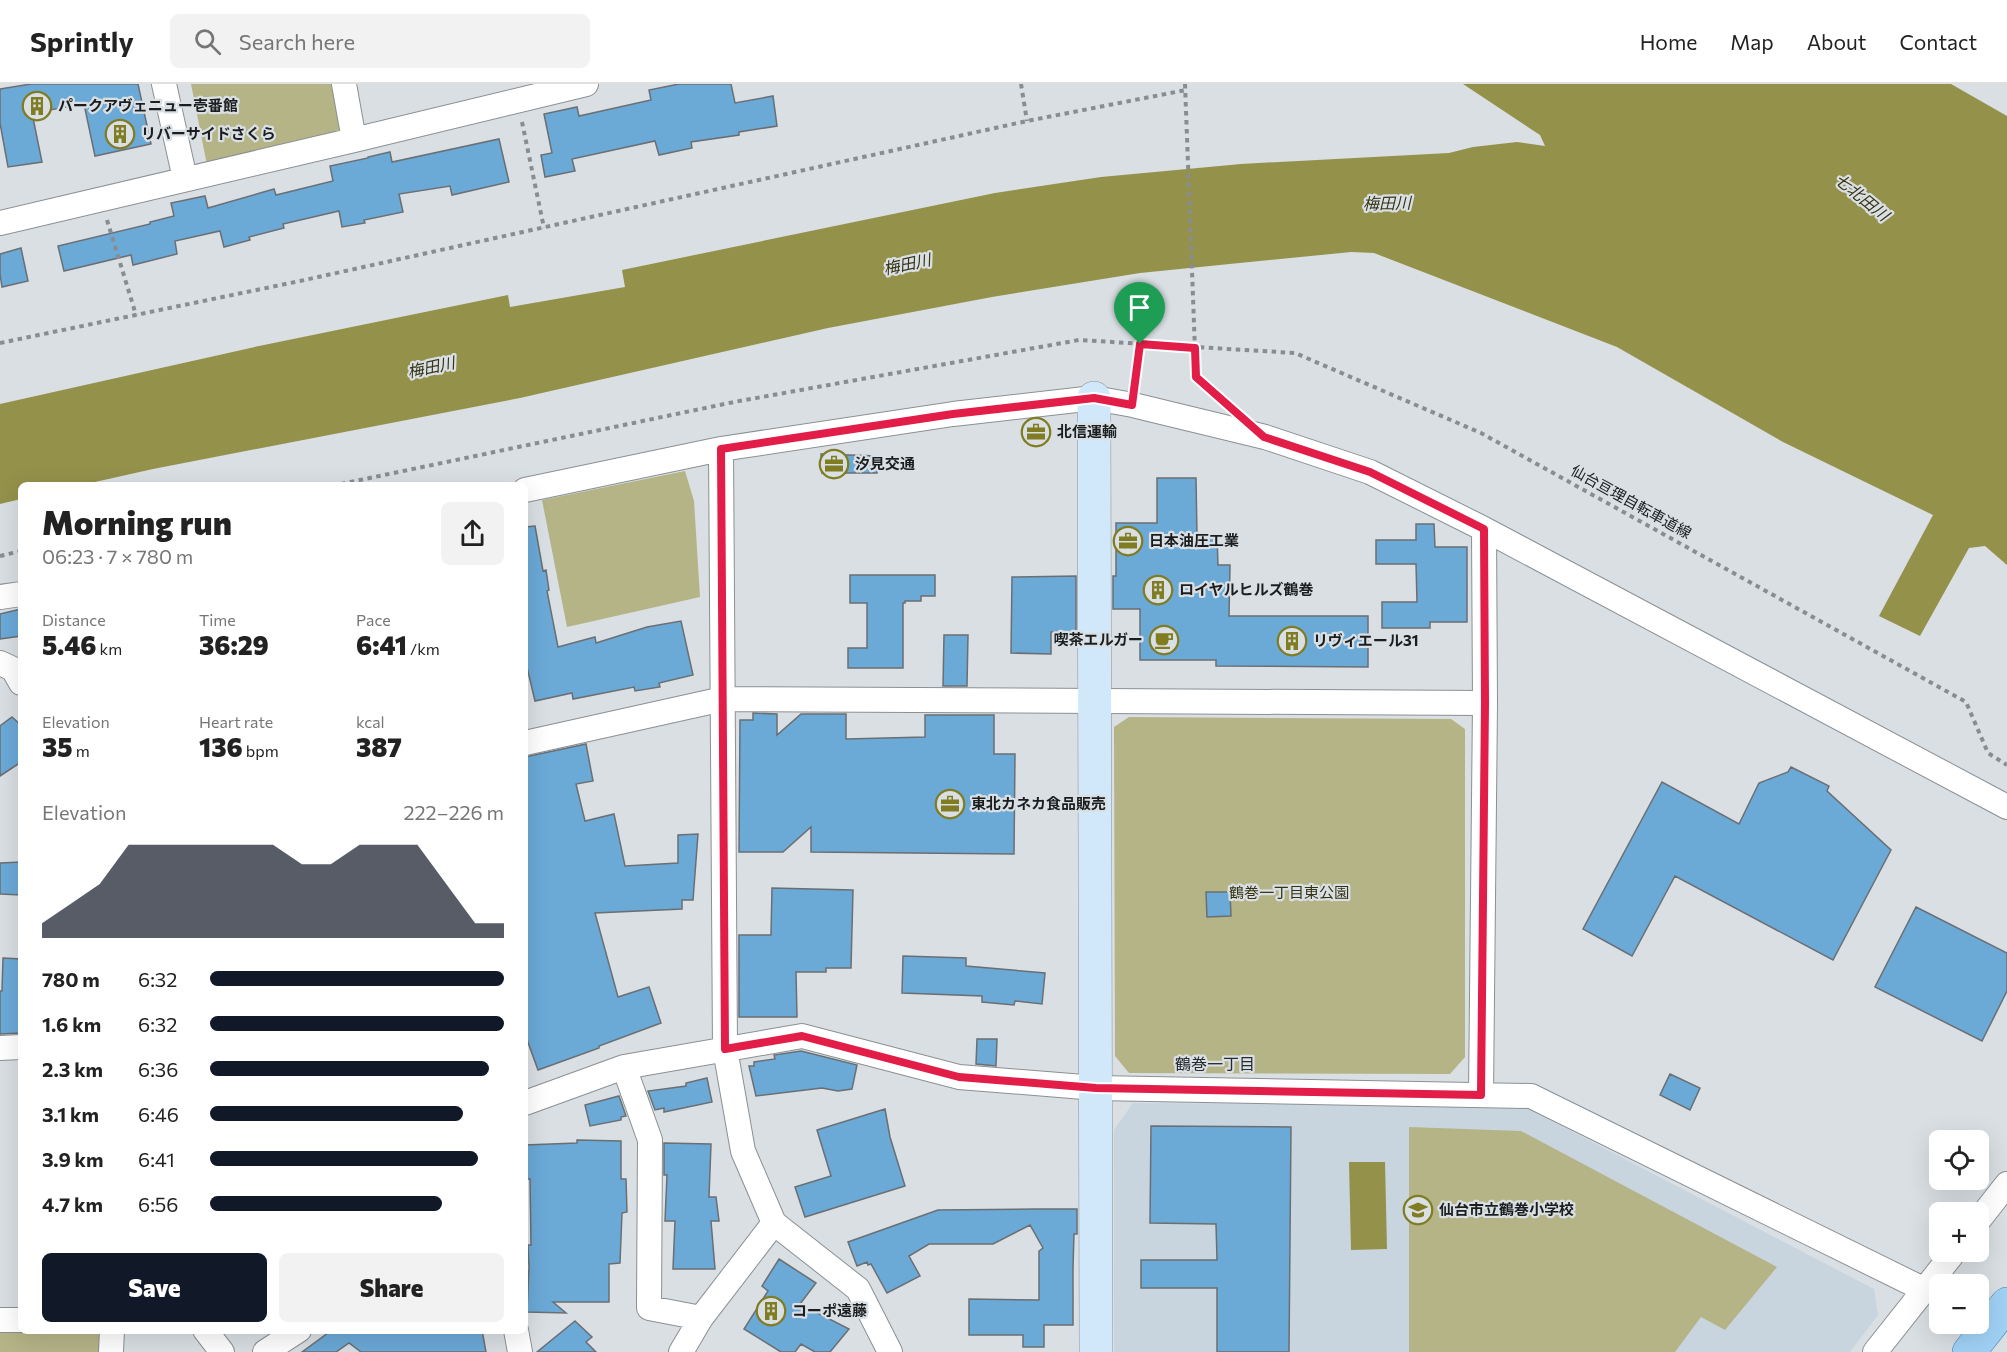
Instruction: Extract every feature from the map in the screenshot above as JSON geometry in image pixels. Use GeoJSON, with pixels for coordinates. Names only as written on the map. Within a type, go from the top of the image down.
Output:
{"type":"FeatureCollection","features":[{"type":"Feature","properties":{"kind":"main road"},"geometry":{"type":"LineString","coordinates":[[1969,1352],[2007,1304]]}},
{"type":"Feature","properties":{"kind":"street"},"geometry":{"type":"LineString","coordinates":[[164,84],[185,179]]}},
{"type":"Feature","properties":{"kind":"street"},"geometry":{"type":"LineString","coordinates":[[344,84],[354,141]]}},
{"type":"Feature","properties":{"kind":"street"},"geometry":{"type":"LineString","coordinates":[[0,223],[354,141],[586,84]]}},
{"type":"Feature","properties":{"kind":"street"},"geometry":{"type":"LineString","coordinates":[[1094,398],[1096,1352]]}},
{"type":"Feature","properties":{"kind":"street"},"geometry":{"type":"LineString","coordinates":[[528,489],[721,449],[953,414],[1094,398],[1132,405],[1264,437],[1370,472],[1484,529],[2007,807]]}},
{"type":"Feature","properties":{"kind":"street"},"geometry":{"type":"LineString","coordinates":[[721,449],[725,1049],[743,1151],[774,1223],[858,1289],[890,1352]]}},
{"type":"Feature","properties":{"kind":"street"},"geometry":{"type":"LineString","coordinates":[[1481,1095],[1485,703],[1484,529]]}},
{"type":"Feature","properties":{"kind":"street"},"geometry":{"type":"LineString","coordinates":[[0,597],[18,594]]}},
{"type":"Feature","properties":{"kind":"street"},"geometry":{"type":"LineString","coordinates":[[0,663],[13,669],[18,678]]}},
{"type":"Feature","properties":{"kind":"street"},"geometry":{"type":"LineString","coordinates":[[528,742],[723,699],[1485,703]]}},
{"type":"Feature","properties":{"kind":"street"},"geometry":{"type":"LineString","coordinates":[[528,1102],[624,1067],[802,1036],[959,1077],[1096,1088],[1531,1096],[1924,1290]]}},
{"type":"Feature","properties":{"kind":"street"},"geometry":{"type":"LineString","coordinates":[[0,1048],[18,1047]]}},
{"type":"Feature","properties":{"kind":"street"},"geometry":{"type":"LineString","coordinates":[[624,1067],[650,1140],[649,1308],[701,1318]]}},
{"type":"Feature","properties":{"kind":"street"},"geometry":{"type":"LineString","coordinates":[[1989,1207],[2007,1184]]}},
{"type":"Feature","properties":{"kind":"street"},"geometry":{"type":"LineString","coordinates":[[681,1352],[701,1318],[774,1223]]}},
{"type":"Feature","properties":{"kind":"street"},"geometry":{"type":"LineString","coordinates":[[1875,1352],[1946,1262]]}},
{"type":"Feature","properties":{"kind":"street"},"geometry":{"type":"LineString","coordinates":[[0,1320],[18,1320]]}},
{"type":"Feature","properties":{"kind":"street"},"geometry":{"type":"LineString","coordinates":[[111,1352],[112,1334]]}},
{"type":"Feature","properties":{"kind":"street"},"geometry":{"type":"LineString","coordinates":[[208,1334],[222,1352]]}},
{"type":"Feature","properties":{"kind":"street"},"geometry":{"type":"LineString","coordinates":[[265,1352],[293,1334]]}},
{"type":"Feature","properties":{"kind":"street"},"geometry":{"type":"LineString","coordinates":[[517,1334],[520,1352]]}},
{"type":"Feature","properties":{"kind":"path"},"geometry":{"type":"LineString","coordinates":[[1021,84],[1027,121]]}},
{"type":"Feature","properties":{"kind":"path"},"geometry":{"type":"LineString","coordinates":[[1185,84],[1196,377],[1230,407]]}},
{"type":"Feature","properties":{"kind":"path"},"geometry":{"type":"LineString","coordinates":[[0,343],[544,228],[1027,121],[1186,90]]}},
{"type":"Feature","properties":{"kind":"path"},"geometry":{"type":"LineString","coordinates":[[518,101],[544,228]]}},
{"type":"Feature","properties":{"kind":"path"},"geometry":{"type":"LineString","coordinates":[[100,199],[136,315]]}},
{"type":"Feature","properties":{"kind":"path","name":"仙台亘理自転車道線"},"geometry":{"type":"LineString","coordinates":[[351,482],[734,402],[1079,340],[1295,353],[1481,433],[1966,702],[1988,753],[2007,765]]}},
{"type":"Feature","properties":{"kind":"path"},"geometry":{"type":"LineString","coordinates":[[1132,405],[1140,344]]}},
{"type":"Feature","properties":{"kind":"path"},"geometry":{"type":"LineString","coordinates":[[0,556],[18,552]]}},
{"type":"Feature","properties":{"kind":"shaded area","name":"仙台市立鶴巻小学校"},"geometry":{"type":"Polygon","coordinates":[[[1133,1103],[1521,1105],[1874,1289],[1878,1315],[1850,1352],[1114,1352],[1114,1130],[1133,1103]]]}},
{"type":"Feature","properties":{"kind":"green space"},"geometry":{"type":"Polygon","coordinates":[[[191,84],[337,84],[346,133],[207,165],[191,84]]]}},
{"type":"Feature","properties":{"kind":"green space"},"geometry":{"type":"Polygon","coordinates":[[[685,471],[694,501],[700,597],[567,627],[542,500],[685,471]]]}},
{"type":"Feature","properties":{"kind":"green space","name":"鶴巻一丁目東公園"},"geometry":{"type":"Polygon","coordinates":[[[1129,717],[1451,719],[1465,729],[1465,1057],[1450,1074],[1129,1073],[1115,1056],[1114,727],[1129,717]]]}},
{"type":"Feature","properties":{"kind":"green space"},"geometry":{"type":"Polygon","coordinates":[[[1409,1127],[1521,1131],[1777,1267],[1725,1330],[1701,1317],[1675,1352],[1409,1352],[1409,1127]]]}},
{"type":"Feature","properties":{"kind":"green space"},"geometry":{"type":"Polygon","coordinates":[[[0,1320],[18,1329],[18,1334],[112,1334],[111,1352],[0,1352],[0,1320]]]}},
{"type":"Feature","properties":{"kind":"water"},"geometry":{"type":"Polygon","coordinates":[[[1463,84],[1951,84],[2007,116],[2007,565],[1985,546],[1969,548],[1920,636],[1879,616],[1933,515],[1783,442],[1617,347],[1374,253],[1351,252],[1140,273],[992,297],[828,328],[520,398],[95,482],[18,482],[18,500],[0,504],[0,404],[259,346],[508,295],[510,307],[625,287],[622,270],[995,193],[1101,177],[1241,164],[1449,153],[1473,147],[1517,142],[1545,146],[1540,135],[1463,84]]]}},
{"type":"Feature","properties":{"kind":"water"},"geometry":{"type":"Polygon","coordinates":[[[1349,1162],[1385,1162],[1387,1249],[1351,1250],[1349,1162]]]}},
{"type":"Feature","properties":{"kind":"building"},"geometry":{"type":"Polygon","coordinates":[[[31,84],[138,84],[151,144],[95,156],[84,104],[32,113],[42,162],[8,167],[0,123],[0,89],[31,84]]]}},
{"type":"Feature","properties":{"kind":"building"},"geometry":{"type":"Polygon","coordinates":[[[679,84],[731,84],[735,103],[773,96],[777,126],[739,132],[739,135],[691,142],[692,148],[659,155],[655,141],[572,159],[575,171],[545,177],[541,155],[552,153],[544,114],[577,107],[579,116],[651,100],[649,90],[679,84]]]}},
{"type":"Feature","properties":{"kind":"building"},"geometry":{"type":"Polygon","coordinates":[[[499,139],[509,182],[452,195],[450,186],[399,194],[403,212],[364,220],[365,223],[342,227],[339,211],[283,224],[284,228],[249,237],[250,240],[224,247],[220,231],[175,241],[177,254],[133,265],[131,255],[64,271],[58,246],[174,216],[171,203],[205,196],[208,208],[274,189],[276,195],[333,181],[330,166],[390,152],[392,162],[499,139]]]}},
{"type":"Feature","properties":{"kind":"building"},"geometry":{"type":"Polygon","coordinates":[[[21,248],[28,281],[2,287],[0,254],[21,248]]]}},
{"type":"Feature","properties":{"kind":"building"},"geometry":{"type":"Polygon","coordinates":[[[821,454],[877,456],[877,473],[822,473],[821,454]]]}},
{"type":"Feature","properties":{"kind":"building"},"geometry":{"type":"Polygon","coordinates":[[[1157,478],[1196,478],[1197,536],[1217,535],[1218,565],[1230,565],[1229,616],[1368,616],[1368,667],[1216,666],[1216,660],[1140,660],[1140,609],[1113,609],[1113,576],[1116,576],[1116,523],[1157,523],[1157,478]]]}},
{"type":"Feature","properties":{"kind":"building"},"geometry":{"type":"Polygon","coordinates":[[[1416,524],[1434,524],[1435,547],[1467,547],[1467,622],[1430,622],[1430,628],[1382,628],[1382,602],[1417,602],[1416,564],[1376,564],[1376,540],[1416,540],[1416,524]]]}},
{"type":"Feature","properties":{"kind":"building"},"geometry":{"type":"Polygon","coordinates":[[[535,526],[543,571],[546,570],[549,590],[547,591],[558,647],[595,637],[596,643],[647,627],[681,621],[693,675],[659,683],[660,687],[635,691],[634,687],[573,699],[572,693],[535,701],[528,672],[528,527],[535,526]]]}},
{"type":"Feature","properties":{"kind":"building"},"geometry":{"type":"Polygon","coordinates":[[[850,575],[935,575],[935,596],[921,596],[921,601],[903,603],[903,668],[848,668],[848,648],[867,648],[867,603],[850,603],[850,575]]]}},
{"type":"Feature","properties":{"kind":"building"},"geometry":{"type":"Polygon","coordinates":[[[1076,576],[1076,632],[1051,632],[1051,654],[1011,653],[1012,577],[1076,576]]]}},
{"type":"Feature","properties":{"kind":"building"},"geometry":{"type":"Polygon","coordinates":[[[18,610],[18,636],[0,639],[0,614],[18,610]]]}},
{"type":"Feature","properties":{"kind":"building"},"geometry":{"type":"Polygon","coordinates":[[[944,635],[968,635],[967,686],[943,686],[944,635]]]}},
{"type":"Feature","properties":{"kind":"building"},"geometry":{"type":"Polygon","coordinates":[[[753,713],[777,714],[777,735],[801,714],[846,714],[846,739],[925,737],[925,715],[994,715],[994,754],[1015,754],[1014,854],[811,852],[811,827],[783,852],[739,852],[740,720],[753,720],[753,713]]]}},
{"type":"Feature","properties":{"kind":"building"},"geometry":{"type":"Polygon","coordinates":[[[12,717],[18,722],[18,764],[0,776],[0,726],[12,717]]]}},
{"type":"Feature","properties":{"kind":"building"},"geometry":{"type":"Polygon","coordinates":[[[586,744],[593,781],[576,784],[585,821],[614,814],[625,866],[678,863],[678,835],[698,834],[693,900],[682,900],[682,909],[595,913],[618,997],[649,987],[661,1023],[538,1070],[528,1042],[528,756],[586,744]]]}},
{"type":"Feature","properties":{"kind":"building"},"geometry":{"type":"Polygon","coordinates":[[[1791,767],[1829,786],[1827,791],[1891,850],[1833,960],[1675,876],[1632,956],[1583,929],[1662,782],[1739,824],[1759,783],[1788,772],[1791,767]]]}},
{"type":"Feature","properties":{"kind":"building"},"geometry":{"type":"Polygon","coordinates":[[[18,862],[18,895],[0,894],[0,863],[18,862]]]}},
{"type":"Feature","properties":{"kind":"building"},"geometry":{"type":"Polygon","coordinates":[[[772,888],[853,890],[851,968],[826,968],[826,972],[796,972],[797,1017],[739,1017],[739,935],[771,935],[772,888]]]}},
{"type":"Feature","properties":{"kind":"building"},"geometry":{"type":"Polygon","coordinates":[[[1206,892],[1230,892],[1231,916],[1207,917],[1206,892]]]}},
{"type":"Feature","properties":{"kind":"building"},"geometry":{"type":"Polygon","coordinates":[[[1916,907],[2007,953],[2007,991],[1982,1041],[1875,987],[1916,907]]]}},
{"type":"Feature","properties":{"kind":"building"},"geometry":{"type":"Polygon","coordinates":[[[903,956],[966,958],[966,966],[1045,973],[1042,1004],[1015,1001],[1014,1005],[982,1002],[982,996],[902,993],[903,956]]]}},
{"type":"Feature","properties":{"kind":"building"},"geometry":{"type":"Polygon","coordinates":[[[3,958],[18,959],[18,1033],[0,1034],[0,991],[2,991],[3,958]]]}},
{"type":"Feature","properties":{"kind":"building"},"geometry":{"type":"Polygon","coordinates":[[[977,1039],[997,1039],[996,1066],[976,1064],[977,1039]]]}},
{"type":"Feature","properties":{"kind":"building"},"geometry":{"type":"Polygon","coordinates":[[[801,1051],[857,1065],[852,1089],[838,1091],[822,1088],[756,1096],[749,1066],[754,1066],[754,1062],[775,1059],[774,1055],[801,1051]]]}},
{"type":"Feature","properties":{"kind":"building"},"geometry":{"type":"Polygon","coordinates":[[[1670,1074],[1700,1088],[1690,1110],[1660,1095],[1670,1074]]]}},
{"type":"Feature","properties":{"kind":"building"},"geometry":{"type":"Polygon","coordinates":[[[707,1078],[712,1102],[664,1112],[664,1108],[655,1110],[648,1091],[686,1086],[686,1083],[707,1078]]]}},
{"type":"Feature","properties":{"kind":"building"},"geometry":{"type":"Polygon","coordinates":[[[619,1096],[626,1116],[621,1117],[621,1120],[590,1126],[585,1105],[619,1096]]]}},
{"type":"Feature","properties":{"kind":"building"},"geometry":{"type":"Polygon","coordinates":[[[885,1109],[890,1137],[905,1186],[805,1217],[795,1187],[831,1176],[817,1130],[885,1109]]]}},
{"type":"Feature","properties":{"kind":"building"},"geometry":{"type":"Polygon","coordinates":[[[1151,1126],[1291,1127],[1289,1352],[1217,1352],[1217,1288],[1141,1288],[1141,1260],[1217,1260],[1216,1224],[1150,1223],[1151,1126]]]}},
{"type":"Feature","properties":{"kind":"building"},"geometry":{"type":"Polygon","coordinates":[[[577,1140],[621,1141],[621,1179],[626,1179],[627,1212],[622,1213],[620,1263],[609,1264],[609,1302],[553,1302],[566,1313],[528,1312],[528,1245],[531,1245],[528,1145],[577,1143],[577,1140]]]}},
{"type":"Feature","properties":{"kind":"building"},"geometry":{"type":"Polygon","coordinates":[[[664,1143],[711,1144],[709,1197],[716,1197],[719,1221],[711,1221],[715,1269],[673,1269],[675,1221],[665,1221],[667,1175],[664,1175],[664,1143]]]}},
{"type":"Feature","properties":{"kind":"building"},"geometry":{"type":"Polygon","coordinates":[[[1077,1209],[1077,1234],[1074,1234],[1073,1325],[1044,1325],[1044,1347],[1023,1347],[1023,1335],[969,1335],[969,1299],[1039,1300],[1039,1251],[1043,1248],[1030,1225],[993,1244],[929,1244],[909,1256],[920,1276],[887,1293],[871,1264],[868,1265],[867,1262],[857,1266],[848,1242],[938,1210],[1077,1209]]]}},
{"type":"Feature","properties":{"kind":"building"},"geometry":{"type":"Polygon","coordinates":[[[779,1259],[816,1283],[800,1304],[849,1329],[830,1352],[815,1352],[801,1344],[795,1352],[781,1352],[744,1329],[768,1291],[762,1286],[779,1259]]]}},
{"type":"Feature","properties":{"kind":"building"},"geometry":{"type":"Polygon","coordinates":[[[575,1321],[592,1337],[586,1342],[596,1352],[537,1352],[575,1321]]]}},
{"type":"Feature","properties":{"kind":"building"},"geometry":{"type":"Polygon","coordinates":[[[327,1334],[483,1334],[486,1352],[361,1352],[349,1343],[336,1352],[302,1352],[327,1334]]]}},
{"type":"Feature","properties":{"kind":"place","name":"パークアヴェニュー壱番館"},"geometry":{"type":"Point","coordinates":[37,106]}},
{"type":"Feature","properties":{"kind":"place","name":"リバーサイドさくら"},"geometry":{"type":"Point","coordinates":[120,134]}},
{"type":"Feature","properties":{"kind":"place","name":"北信運輸"},"geometry":{"type":"Point","coordinates":[1036,432]}},
{"type":"Feature","properties":{"kind":"place","name":"汐見交通"},"geometry":{"type":"Point","coordinates":[834,464]}},
{"type":"Feature","properties":{"kind":"place","name":"日本油圧工業"},"geometry":{"type":"Point","coordinates":[1128,541]}},
{"type":"Feature","properties":{"kind":"place","name":"ロイヤルヒルズ鶴巻"},"geometry":{"type":"Point","coordinates":[1158,590]}},
{"type":"Feature","properties":{"kind":"place","name":"喫茶エルガー"},"geometry":{"type":"Point","coordinates":[1164,640]}},
{"type":"Feature","properties":{"kind":"place","name":"リヴィエール31"},"geometry":{"type":"Point","coordinates":[1292,641]}},
{"type":"Feature","properties":{"kind":"place","name":"東北カネカ食品販売"},"geometry":{"type":"Point","coordinates":[950,804]}},
{"type":"Feature","properties":{"kind":"place","name":"仙台市立鶴巻小学校"},"geometry":{"type":"Point","coordinates":[1418,1210]}},
{"type":"Feature","properties":{"kind":"place","name":"コーポ遠藤"},"geometry":{"type":"Point","coordinates":[771,1311]}},
{"type":"Feature","properties":{"kind":"district","name":"鶴巻一丁目"},"geometry":{"type":"Point","coordinates":[1215,1064]}},
{"type":"Feature","properties":{"kind":"route"},"geometry":{"type":"LineString","coordinates":[[1140,344],[1195,348],[1196,377],[1264,437],[1370,472],[1484,529],[1485,703],[1481,1095],[1096,1088],[959,1077],[802,1036],[725,1049],[721,449],[953,414],[1094,398],[1132,405],[1140,344]]}},
{"type":"Feature","properties":{"kind":"water label","name":"七北田川"},"geometry":{"type":"Point","coordinates":[1862,197]}},
{"type":"Feature","properties":{"kind":"water label","name":"梅田川"},"geometry":{"type":"Point","coordinates":[1387,203]}},
{"type":"Feature","properties":{"kind":"water label","name":"梅田川"},"geometry":{"type":"Point","coordinates":[907,264]}},
{"type":"Feature","properties":{"kind":"water label","name":"梅田川"},"geometry":{"type":"Point","coordinates":[431,367]}}]}
